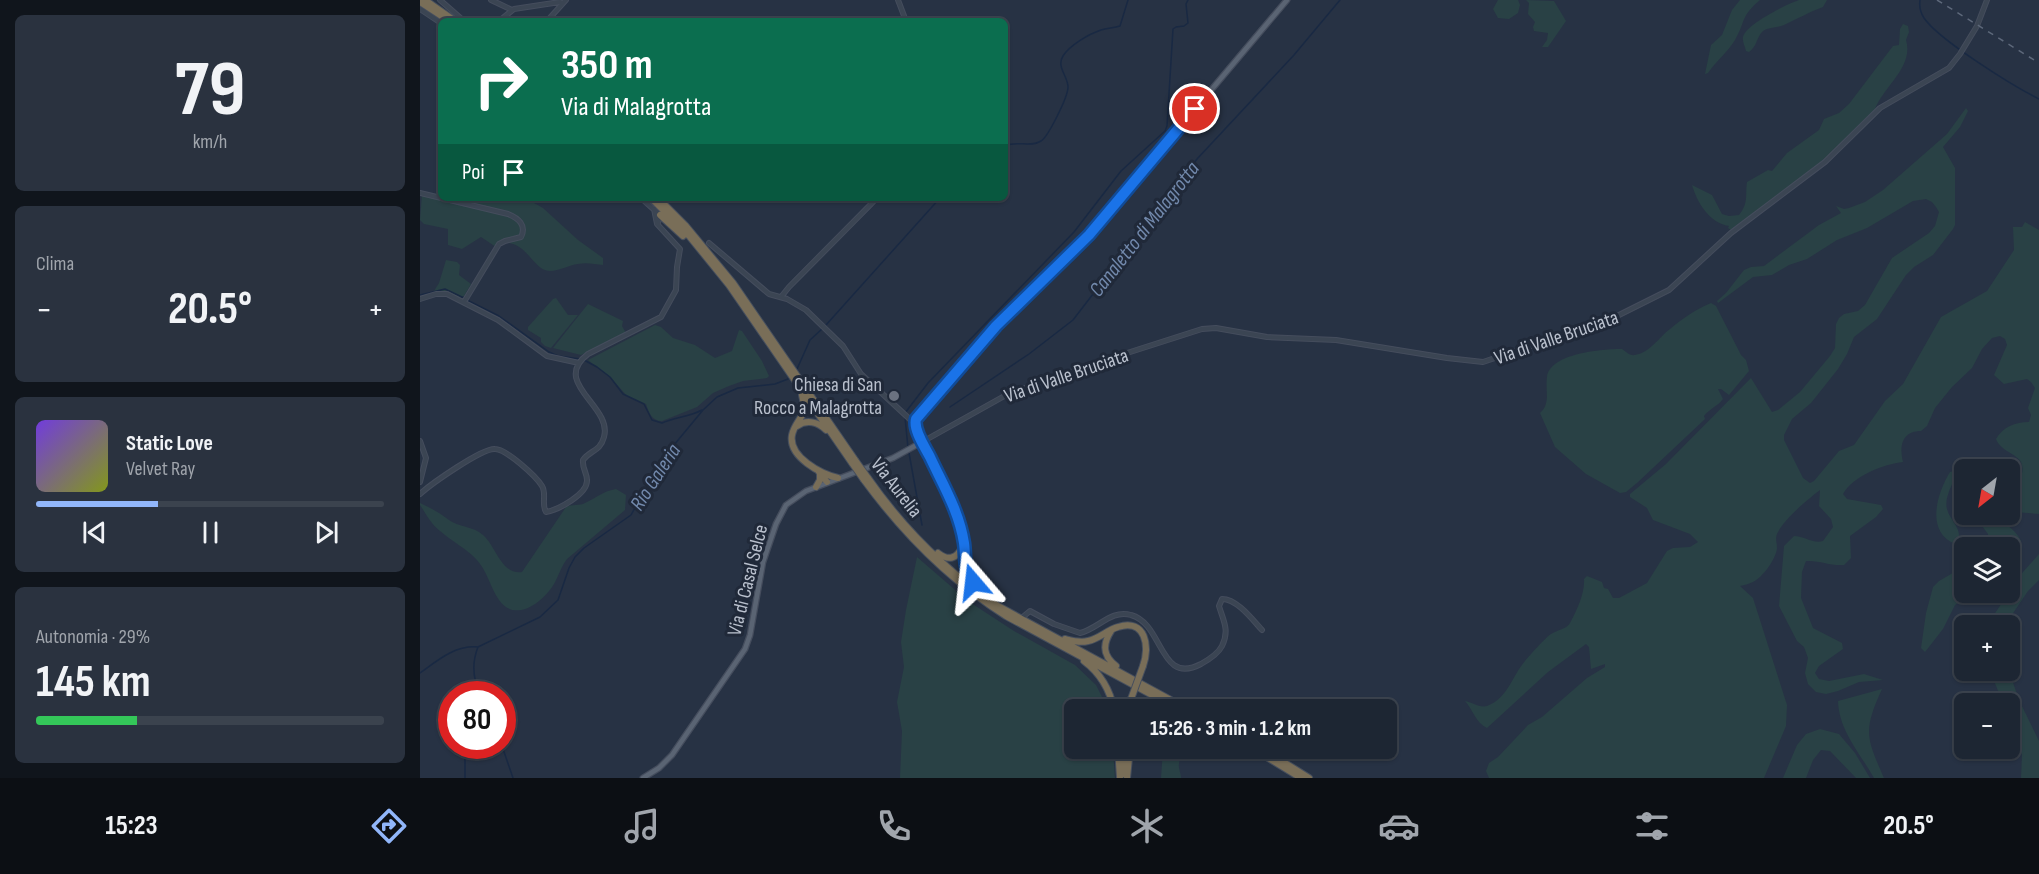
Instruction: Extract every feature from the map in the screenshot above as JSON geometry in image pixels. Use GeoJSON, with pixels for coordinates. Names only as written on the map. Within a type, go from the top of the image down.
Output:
{"type":"FeatureCollection","features":[{"type":"Feature","properties":{"kind":"highway"},"geometry":{"type":"LineString","coordinates":[[425,0],[456,18]]}},
{"type":"Feature","properties":{"kind":"highway"},"geometry":{"type":"LineString","coordinates":[[420,2],[444,18]]}},
{"type":"Feature","properties":{"kind":"highway","name":"Via Aurelia"},"geometry":{"type":"LineString","coordinates":[[654,201],[675,221],[717,271],[801,381],[854,462]]}},
{"type":"Feature","properties":{"kind":"highway","name":"Via Aurelia"},"geometry":{"type":"LineString","coordinates":[[660,201],[685,225],[727,276],[784,359],[794,378],[890,514],[927,553],[969,590],[1006,615],[1160,699]]}},
{"type":"Feature","properties":{"kind":"highway"},"geometry":{"type":"LineString","coordinates":[[660,215],[717,271]]}},
{"type":"Feature","properties":{"kind":"highway"},"geometry":{"type":"LineString","coordinates":[[794,378],[805,406],[792,438],[794,449],[821,472],[838,478]]}},
{"type":"Feature","properties":{"kind":"highway"},"geometry":{"type":"LineString","coordinates":[[795,428],[806,422],[822,426],[854,462]]}},
{"type":"Feature","properties":{"kind":"highway"},"geometry":{"type":"LineString","coordinates":[[930,459],[954,505],[964,544],[965,566],[969,577],[991,600]]}},
{"type":"Feature","properties":{"kind":"highway"},"geometry":{"type":"LineString","coordinates":[[821,472],[827,482]]}},
{"type":"Feature","properties":{"kind":"highway"},"geometry":{"type":"LineString","coordinates":[[816,486],[821,472]]}},
{"type":"Feature","properties":{"kind":"highway","name":"Via Aurelia"},"geometry":{"type":"LineString","coordinates":[[866,479],[907,527],[950,569],[998,606],[1169,699]]}},
{"type":"Feature","properties":{"kind":"highway"},"geometry":{"type":"LineString","coordinates":[[907,527],[946,558],[957,556],[964,544]]}},
{"type":"Feature","properties":{"kind":"highway"},"geometry":{"type":"LineString","coordinates":[[998,606],[1005,605],[1061,637],[1077,642],[1092,640],[1117,627],[1131,626],[1144,635],[1147,650],[1131,699]]}},
{"type":"Feature","properties":{"kind":"highway"},"geometry":{"type":"LineString","coordinates":[[1006,615],[1092,668],[1107,687],[1111,699]]}},
{"type":"Feature","properties":{"kind":"highway"},"geometry":{"type":"LineString","coordinates":[[1117,627],[1111,632],[1104,645],[1110,661],[1176,699]]}},
{"type":"Feature","properties":{"kind":"highway"},"geometry":{"type":"LineString","coordinates":[[1120,759],[1124,778]]}},
{"type":"Feature","properties":{"kind":"highway"},"geometry":{"type":"LineString","coordinates":[[1124,759],[1124,778]]}},
{"type":"Feature","properties":{"kind":"highway"},"geometry":{"type":"LineString","coordinates":[[1124,778],[1128,759]]}},
{"type":"Feature","properties":{"kind":"highway"},"geometry":{"type":"LineString","coordinates":[[1270,759],[1301,778]]}},
{"type":"Feature","properties":{"kind":"highway"},"geometry":{"type":"LineString","coordinates":[[1279,759],[1309,778]]}},
{"type":"Feature","properties":{"kind":"main road"},"geometry":{"type":"LineString","coordinates":[[930,459],[915,424],[918,416],[996,326],[1095,228],[1287,0]]}},
{"type":"Feature","properties":{"kind":"main road","name":"Via di Casal Selce"},"geometry":{"type":"LineString","coordinates":[[643,778],[659,768],[672,754],[745,649],[750,635],[764,562],[783,508],[793,498],[816,486],[893,458],[922,442]]}},
{"type":"Feature","properties":{"kind":"street"},"geometry":{"type":"LineString","coordinates":[[440,0],[458,18]]}},
{"type":"Feature","properties":{"kind":"street"},"geometry":{"type":"LineString","coordinates":[[491,0],[512,10]]}},
{"type":"Feature","properties":{"kind":"street"},"geometry":{"type":"LineString","coordinates":[[898,0],[905,18]]}},
{"type":"Feature","properties":{"kind":"street","name":"Via di Valle Bruciata"},"geometry":{"type":"LineString","coordinates":[[922,442],[1008,394],[1202,329],[1216,328],[1265,337],[1345,341],[1484,362],[1591,327],[1632,310],[1669,290],[1731,232],[1825,162],[1880,108],[1945,71],[1964,48],[1988,0]]}},
{"type":"Feature","properties":{"kind":"street"},"geometry":{"type":"LineString","coordinates":[[503,18],[512,10],[535,3],[564,2]]}},
{"type":"Feature","properties":{"kind":"street"},"geometry":{"type":"LineString","coordinates":[[550,18],[564,2]]}},
{"type":"Feature","properties":{"kind":"street"},"geometry":{"type":"LineString","coordinates":[[420,9],[438,21]]}},
{"type":"Feature","properties":{"kind":"street"},"geometry":{"type":"LineString","coordinates":[[420,193],[438,197]]}},
{"type":"Feature","properties":{"kind":"street"},"geometry":{"type":"LineString","coordinates":[[454,201],[506,213],[518,219],[522,225],[521,236],[501,243],[465,300]]}},
{"type":"Feature","properties":{"kind":"street"},"geometry":{"type":"LineString","coordinates":[[644,201],[660,215],[658,225]]}},
{"type":"Feature","properties":{"kind":"street"},"geometry":{"type":"LineString","coordinates":[[782,297],[789,287],[874,201]]}},
{"type":"Feature","properties":{"kind":"street"},"geometry":{"type":"LineString","coordinates":[[420,299],[445,294],[465,300],[498,320],[547,356],[581,361],[658,319],[675,292],[680,249],[658,225],[654,209]]}},
{"type":"Feature","properties":{"kind":"street"},"geometry":{"type":"LineString","coordinates":[[709,243],[768,294],[797,304],[817,321],[849,354],[861,374],[915,424]]}},
{"type":"Feature","properties":{"kind":"street"},"geometry":{"type":"LineString","coordinates":[[420,494],[455,469],[486,451],[496,449],[506,454],[539,482],[544,491],[543,508],[546,512],[578,496],[585,488],[587,481],[583,460],[600,446],[605,427],[602,418],[577,384],[576,377],[581,361]]}},
{"type":"Feature","properties":{"kind":"street"},"geometry":{"type":"LineString","coordinates":[[420,441],[426,458],[420,482]]}},
{"type":"Feature","properties":{"kind":"street"},"geometry":{"type":"LineString","coordinates":[[1024,616],[1031,612],[1081,633],[1117,614],[1133,616],[1147,624],[1171,663],[1182,669],[1200,664],[1220,649],[1225,634],[1225,620],[1219,606],[1221,599],[1234,603],[1262,630]]}},
{"type":"Feature","properties":{"kind":"green space"},"geometry":{"type":"Polygon","coordinates":[[[1498,0],[1518,0],[1520,5],[1518,13],[1509,19],[1498,18],[1493,9],[1498,0]]]}},
{"type":"Feature","properties":{"kind":"green space"},"geometry":{"type":"Polygon","coordinates":[[[1526,0],[1554,1],[1566,21],[1548,47],[1542,47],[1547,40],[1548,33],[1534,31],[1535,22],[1528,14],[1529,3],[1526,0]]]}},
{"type":"Feature","properties":{"kind":"green space"},"geometry":{"type":"Polygon","coordinates":[[[1740,0],[1760,0],[1746,15],[1732,44],[1705,74],[1711,45],[1722,35],[1732,10],[1740,0]]]}},
{"type":"Feature","properties":{"kind":"green space"},"geometry":{"type":"Polygon","coordinates":[[[1799,0],[1827,0],[1823,7],[1784,25],[1764,30],[1752,50],[1746,51],[1743,37],[1751,26],[1799,0]]]}},
{"type":"Feature","properties":{"kind":"green space"},"geometry":{"type":"Polygon","coordinates":[[[1903,24],[1908,26],[1909,32],[1906,40],[1906,59],[1902,68],[1875,109],[1823,161],[1731,230],[1729,226],[1715,221],[1705,211],[1692,185],[1712,195],[1722,214],[1739,215],[1745,203],[1747,182],[1768,170],[1772,171],[1787,153],[1819,130],[1824,119],[1839,113],[1849,104],[1893,46],[1899,45],[1900,29],[1903,24]]]}},
{"type":"Feature","properties":{"kind":"green space"},"geometry":{"type":"Polygon","coordinates":[[[1966,108],[1968,111],[1960,127],[1943,147],[1955,168],[1955,225],[1953,229],[1933,255],[1906,275],[1877,319],[1854,337],[1838,369],[1811,403],[1792,419],[1784,440],[1803,478],[1810,483],[1814,481],[1839,451],[1854,445],[1885,401],[1903,384],[1941,317],[1987,291],[2014,250],[2013,227],[2022,227],[2025,222],[2039,230],[2039,514],[2020,512],[2022,464],[2020,459],[1999,445],[1996,439],[2010,426],[2029,422],[2031,415],[2028,408],[2035,388],[2027,379],[2004,384],[1994,375],[2007,345],[2005,339],[2000,336],[1992,338],[1982,349],[1972,368],[1935,408],[1927,426],[1903,440],[1901,450],[1903,462],[1887,465],[1861,476],[1843,494],[1847,499],[1881,505],[1883,509],[1850,536],[1851,558],[1844,565],[1806,561],[1802,572],[1801,598],[1813,628],[1842,643],[1843,649],[1819,666],[1815,673],[1819,679],[1829,681],[1864,674],[1883,680],[1859,682],[1826,694],[1816,692],[1808,684],[1805,673],[1808,658],[1804,647],[1797,641],[1779,606],[1784,546],[1794,536],[1823,541],[1833,527],[1831,519],[1819,506],[1820,490],[1796,510],[1780,528],[1776,536],[1776,552],[1765,572],[1757,580],[1740,586],[1753,598],[1787,705],[1786,726],[1764,778],[1489,778],[1486,771],[1489,763],[1498,757],[1528,725],[1542,717],[1587,678],[1605,667],[1605,664],[1591,669],[1589,647],[1586,644],[1548,672],[1487,728],[1477,720],[1465,701],[1487,706],[1500,698],[1520,667],[1538,646],[1551,634],[1569,625],[1580,601],[1584,579],[1587,576],[1602,582],[1613,598],[1619,598],[1647,583],[1667,551],[1673,548],[1690,547],[1698,542],[1690,534],[1653,520],[1647,508],[1630,497],[1630,494],[1666,464],[1751,378],[1772,412],[1778,410],[1800,392],[1835,348],[1836,324],[1839,318],[1844,314],[1858,311],[1865,305],[1892,258],[1929,233],[1935,226],[1939,212],[1932,202],[1926,199],[1913,201],[1867,228],[1837,240],[1807,259],[1789,265],[1772,275],[1753,277],[1718,303],[1717,301],[1744,270],[1764,266],[1819,225],[1841,213],[1836,206],[1849,208],[1865,202],[1883,190],[1947,134],[1966,108]]]}},
{"type":"Feature","properties":{"kind":"green space"},"geometry":{"type":"Polygon","coordinates":[[[422,195],[438,199],[438,201],[447,201],[513,217],[522,229],[519,236],[502,240],[496,247],[481,237],[462,249],[448,245],[448,229],[424,224],[420,220],[422,195]]]}},
{"type":"Feature","properties":{"kind":"green space"},"geometry":{"type":"Polygon","coordinates":[[[457,201],[530,201],[543,208],[578,240],[603,258],[603,265],[581,263],[553,271],[544,270],[526,252],[514,244],[507,243],[507,241],[518,239],[525,230],[524,224],[515,215],[457,201]]]}},
{"type":"Feature","properties":{"kind":"green space"},"geometry":{"type":"Polygon","coordinates":[[[446,260],[457,262],[460,265],[459,275],[471,284],[464,296],[459,298],[434,291],[446,260]]]}},
{"type":"Feature","properties":{"kind":"green space"},"geometry":{"type":"Polygon","coordinates":[[[556,298],[568,315],[578,315],[551,348],[545,346],[541,338],[528,330],[528,327],[556,298]]]}},
{"type":"Feature","properties":{"kind":"green space"},"geometry":{"type":"Polygon","coordinates":[[[1711,303],[1716,306],[1741,355],[1746,360],[1749,371],[1729,395],[1718,389],[1723,399],[1637,483],[1626,492],[1620,493],[1586,474],[1555,447],[1540,413],[1547,401],[1547,377],[1550,369],[1557,362],[1578,354],[1603,350],[1622,349],[1631,355],[1641,353],[1650,348],[1684,318],[1711,303]]]}},
{"type":"Feature","properties":{"kind":"green space"},"geometry":{"type":"Polygon","coordinates":[[[588,304],[623,321],[622,326],[626,333],[581,355],[553,348],[588,304]]]}},
{"type":"Feature","properties":{"kind":"green space"},"geometry":{"type":"Polygon","coordinates":[[[655,325],[661,327],[673,338],[695,345],[715,358],[732,351],[739,330],[742,331],[769,376],[729,386],[713,393],[697,407],[662,421],[656,420],[646,404],[627,396],[612,379],[588,360],[655,325]]]}},
{"type":"Feature","properties":{"kind":"green space"},"geometry":{"type":"Polygon","coordinates":[[[1954,471],[1954,480],[1946,505],[1958,531],[1959,537],[1954,537],[1954,543],[1940,531],[1936,511],[1941,490],[1950,472],[1954,471]]]}},
{"type":"Feature","properties":{"kind":"green space"},"geometry":{"type":"Polygon","coordinates":[[[616,489],[626,495],[625,510],[567,559],[554,584],[544,597],[521,610],[506,607],[499,600],[480,563],[437,528],[420,505],[420,503],[453,522],[479,532],[488,540],[504,565],[515,572],[522,572],[566,507],[583,504],[616,489]]]}},
{"type":"Feature","properties":{"kind":"green space"},"geometry":{"type":"Polygon","coordinates":[[[1981,525],[2008,525],[2019,537],[1988,537],[1981,525]]]}},
{"type":"Feature","properties":{"kind":"green space"},"geometry":{"type":"Polygon","coordinates":[[[2039,554],[2039,580],[2020,603],[2020,576],[2039,554]]]}},
{"type":"Feature","properties":{"kind":"green space"},"geometry":{"type":"Polygon","coordinates":[[[917,557],[968,601],[1014,631],[1075,665],[1096,685],[1103,699],[1064,699],[1064,759],[1114,759],[1115,778],[900,778],[902,731],[897,702],[904,667],[901,642],[917,557]]]}},
{"type":"Feature","properties":{"kind":"green space"},"geometry":{"type":"Polygon","coordinates":[[[1954,572],[1954,603],[1958,603],[1943,629],[1925,652],[1921,648],[1926,613],[1933,587],[1954,572]]]}},
{"type":"Feature","properties":{"kind":"green space"},"geometry":{"type":"Polygon","coordinates":[[[2002,603],[2020,603],[2012,615],[1994,615],[2002,603]]]}},
{"type":"Feature","properties":{"kind":"green space"},"geometry":{"type":"Polygon","coordinates":[[[1994,681],[2012,681],[2017,693],[1999,693],[1994,681]]]}},
{"type":"Feature","properties":{"kind":"green space"},"geometry":{"type":"Polygon","coordinates":[[[1882,689],[1872,715],[1869,734],[1873,753],[1884,778],[1874,778],[1846,732],[1838,701],[1882,689]]]}},
{"type":"Feature","properties":{"kind":"green space"},"geometry":{"type":"Polygon","coordinates":[[[2020,702],[2039,741],[2039,778],[2021,778],[2020,702]]]}},
{"type":"Feature","properties":{"kind":"green space"},"geometry":{"type":"Polygon","coordinates":[[[1820,729],[1839,734],[1855,753],[1870,778],[1856,778],[1830,751],[1821,750],[1813,760],[1806,778],[1783,778],[1797,745],[1806,734],[1820,729]]]}},
{"type":"Feature","properties":{"kind":"green space"},"geometry":{"type":"Polygon","coordinates":[[[1162,759],[1180,759],[1181,778],[1161,778],[1162,759]]]}},
{"type":"Feature","properties":{"kind":"waterway","name":"Rio Galeria"},"geometry":{"type":"LineString","coordinates":[[1008,145],[1032,144],[1044,138],[1067,92],[1068,87],[1061,64],[1063,56],[1075,44],[1091,34],[1120,26],[1128,0]]}},
{"type":"Feature","properties":{"kind":"waterway"},"geometry":{"type":"LineString","coordinates":[[905,413],[928,383],[1074,232],[1121,171],[1165,131],[1173,29],[1188,23],[1186,4],[1188,0]]}},
{"type":"Feature","properties":{"kind":"waterway","name":"Canaletto di Malagrotta"},"geometry":{"type":"LineString","coordinates":[[950,407],[1029,354],[1073,320],[1197,159],[1294,55],[1340,0]]}},
{"type":"Feature","properties":{"kind":"waterway"},"geometry":{"type":"LineString","coordinates":[[1920,0],[1920,9],[1924,18],[1945,38],[1995,73],[2039,99]]}},
{"type":"Feature","properties":{"kind":"waterway","name":"Rio Galeria"},"geometry":{"type":"LineString","coordinates":[[826,325],[937,201]]}},
{"type":"Feature","properties":{"kind":"waterway"},"geometry":{"type":"LineString","coordinates":[[420,295],[445,289],[464,298]]}},
{"type":"Feature","properties":{"kind":"waterway"},"geometry":{"type":"LineString","coordinates":[[467,300],[499,316],[549,352],[558,356],[580,359]]}},
{"type":"Feature","properties":{"kind":"waterway","name":"Rio Galeria"},"geometry":{"type":"LineString","coordinates":[[797,369],[810,340],[822,329]]}},
{"type":"Feature","properties":{"kind":"waterway"},"geometry":{"type":"LineString","coordinates":[[584,360],[610,377],[623,394],[644,404],[652,420],[662,423],[702,410]]}},
{"type":"Feature","properties":{"kind":"waterway","name":"Rio Galeria"},"geometry":{"type":"LineString","coordinates":[[420,673],[454,651],[478,647],[540,617],[558,600],[575,557],[584,548],[631,515],[649,483],[662,467],[669,451],[703,410],[717,397],[738,388],[775,384],[788,379]]}},
{"type":"Feature","properties":{"kind":"waterway"},"geometry":{"type":"LineString","coordinates":[[905,417],[908,448]]}},
{"type":"Feature","properties":{"kind":"waterway"},"geometry":{"type":"LineString","coordinates":[[909,453],[922,525]]}},
{"type":"Feature","properties":{"kind":"waterway"},"geometry":{"type":"LineString","coordinates":[[476,681],[474,670],[478,647]]}},
{"type":"Feature","properties":{"kind":"waterway"},"geometry":{"type":"LineString","coordinates":[[465,759],[465,778]]}},
{"type":"Feature","properties":{"kind":"waterway"},"geometry":{"type":"LineString","coordinates":[[506,759],[513,778]]}},
{"type":"Feature","properties":{"kind":"railway"},"geometry":{"type":"LineString","coordinates":[[1937,0],[2039,63]]}},
{"type":"Feature","properties":{"kind":"place","name":"Chiesa di San Rocco a Malagrotta"},"geometry":{"type":"Point","coordinates":[894,396]}},
{"type":"Feature","properties":{"kind":"route"},"geometry":{"type":"LineString","coordinates":[[973,582],[966,572],[964,544],[956,509],[922,442],[915,424],[916,419],[996,326],[1089,235],[1195,109]]}}]}
